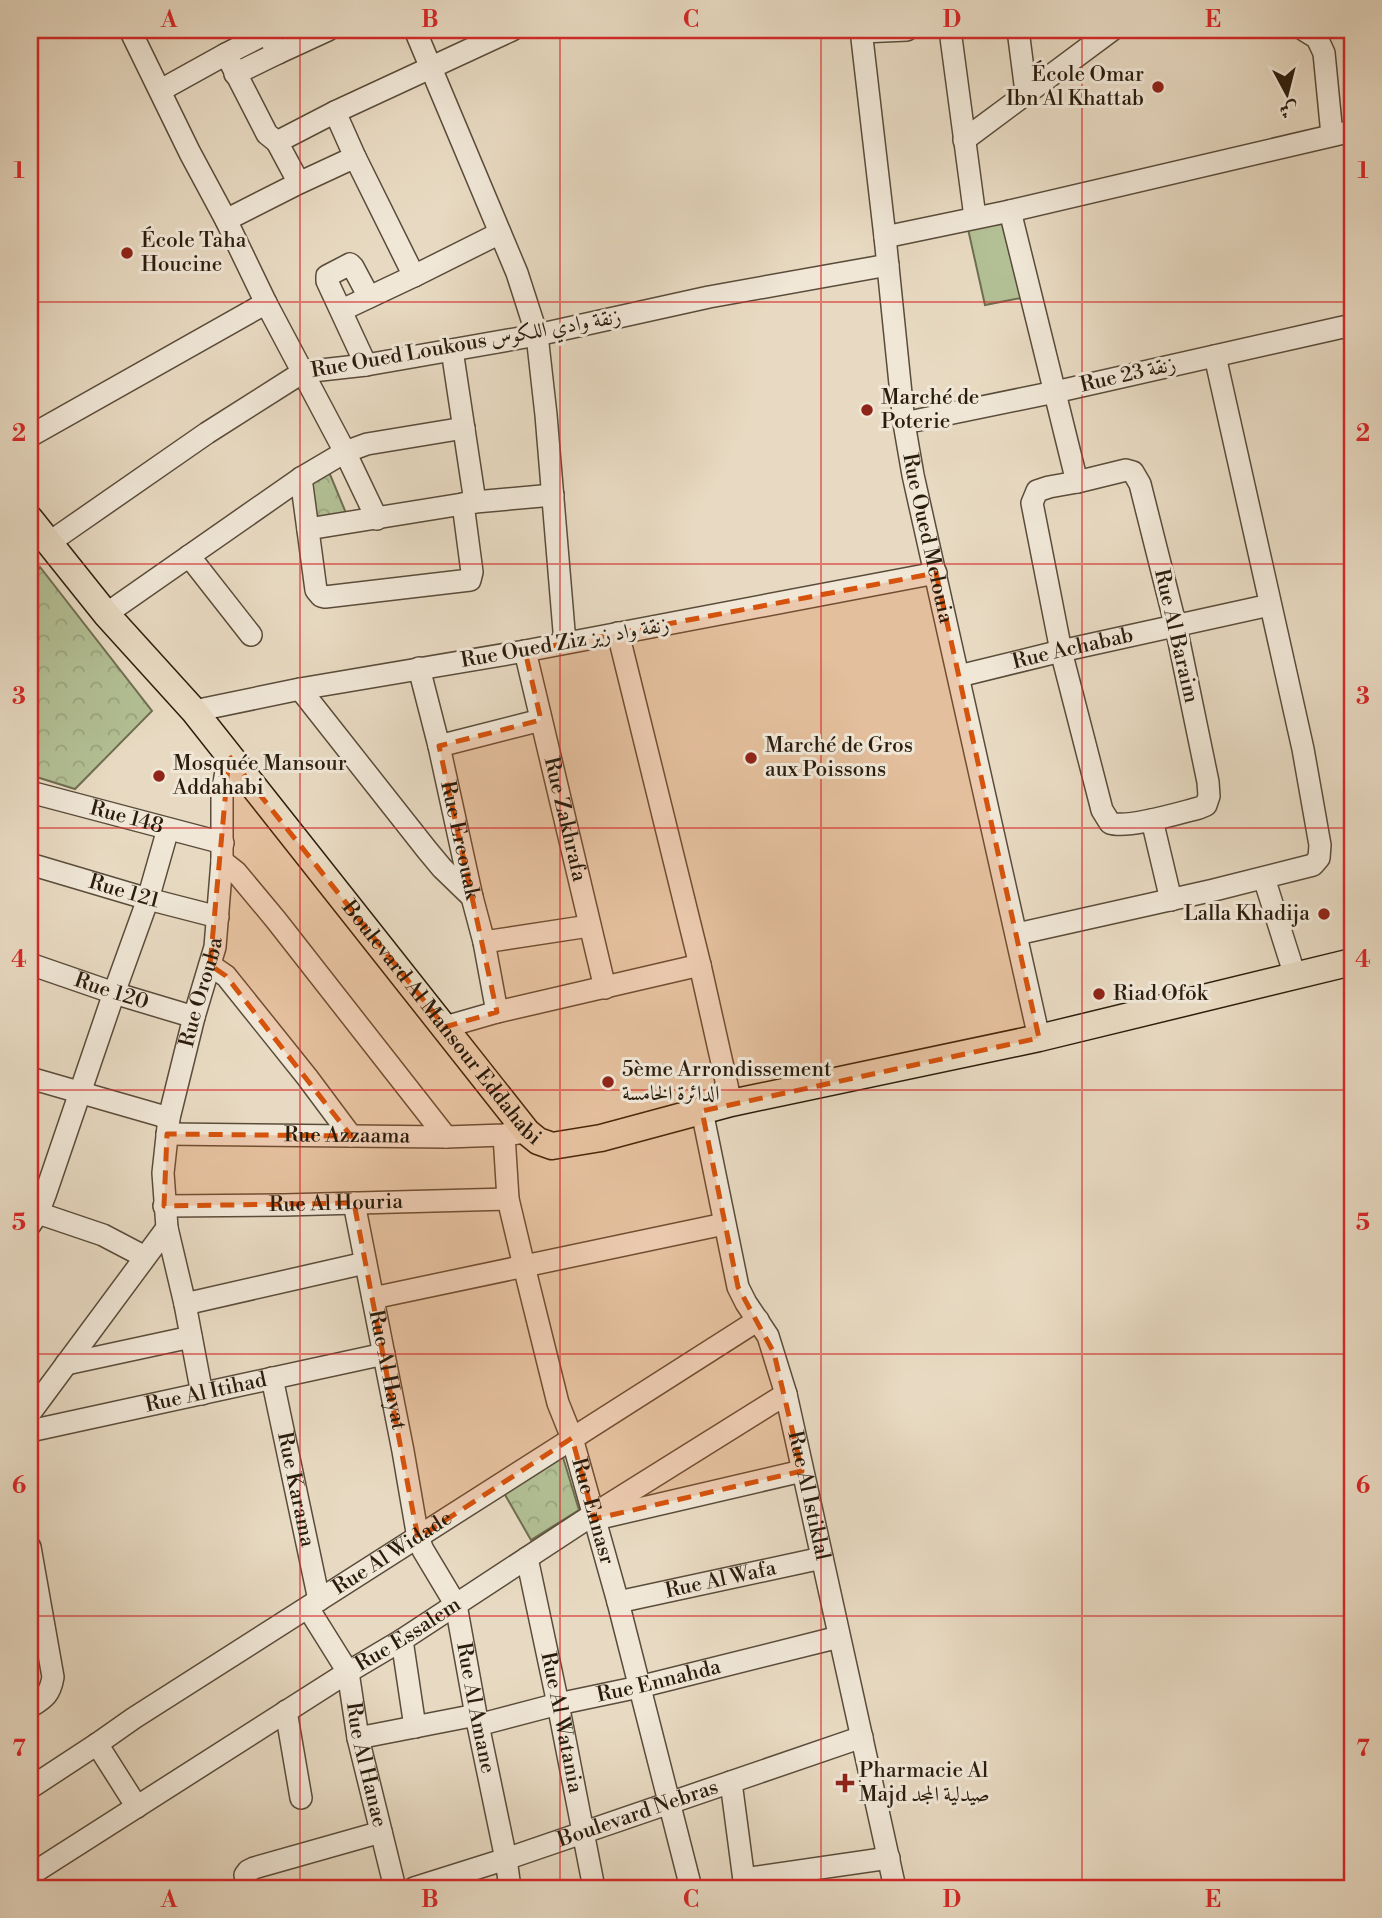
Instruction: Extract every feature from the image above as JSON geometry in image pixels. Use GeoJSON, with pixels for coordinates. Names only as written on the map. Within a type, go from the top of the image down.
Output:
{"type":"FeatureCollection","features":[{"type":"Feature","properties":{"kind":"main road","name":"Boulevard Al Mansour Eddahabi"},"geometry":{"type":"LineString","coordinates":[[30,519],[106,614],[194,711],[445,1027],[515,1134],[552,1146],[612,1135],[731,1103],[1039,1038],[1352,962]]}},
{"type":"Feature","properties":{"kind":"street"},"geometry":{"type":"LineString","coordinates":[[130,30],[377,519]]}},
{"type":"Feature","properties":{"kind":"street"},"geometry":{"type":"LineString","coordinates":[[235,74],[328,30]]}},
{"type":"Feature","properties":{"kind":"street"},"geometry":{"type":"LineString","coordinates":[[415,30],[517,273],[537,335],[565,643]]}},
{"type":"Feature","properties":{"kind":"street"},"geometry":{"type":"LineString","coordinates":[[277,142],[512,30]]}},
{"type":"Feature","properties":{"kind":"street"},"geometry":{"type":"LineString","coordinates":[[861,31],[907,30]]}},
{"type":"Feature","properties":{"kind":"street"},"geometry":{"type":"LineString","coordinates":[[950,30],[975,217]]}},
{"type":"Feature","properties":{"kind":"street"},"geometry":{"type":"LineString","coordinates":[[1018,30],[1026,92]]}},
{"type":"Feature","properties":{"kind":"street"},"geometry":{"type":"LineString","coordinates":[[964,140],[1026,92],[1086,39],[1112,30]]}},
{"type":"Feature","properties":{"kind":"street"},"geometry":{"type":"LineString","coordinates":[[885,237],[1010,211],[1342,133],[1324,53],[1317,38],[1304,30]]}},
{"type":"Feature","properties":{"kind":"street"},"geometry":{"type":"LineString","coordinates":[[161,90],[266,31],[278,54]]}},
{"type":"Feature","properties":{"kind":"street","name":"Rue Oued Melouia"},"geometry":{"type":"LineString","coordinates":[[861,31],[904,424],[913,475],[1039,1038]]}},
{"type":"Feature","properties":{"kind":"street"},"geometry":{"type":"LineString","coordinates":[[226,54],[267,134],[277,142],[299,183]]}},
{"type":"Feature","properties":{"kind":"street"},"geometry":{"type":"LineString","coordinates":[[335,113],[414,276]]}},
{"type":"Feature","properties":{"kind":"street"},"geometry":{"type":"LineString","coordinates":[[226,220],[355,157]]}},
{"type":"Feature","properties":{"kind":"street"},"geometry":{"type":"LineString","coordinates":[[1010,211],[1077,482]]}},
{"type":"Feature","properties":{"kind":"street"},"geometry":{"type":"LineString","coordinates":[[342,310],[500,233]]}},
{"type":"Feature","properties":{"kind":"street"},"geometry":{"type":"LineString","coordinates":[[366,365],[327,281],[327,275],[348,264],[353,267],[369,297]]}},
{"type":"Feature","properties":{"kind":"street","name":"Rue Oued Loukous زنقة وادي اللكوس"},"geometry":{"type":"LineString","coordinates":[[50,542],[207,433],[303,372],[366,365],[537,335],[709,297],[888,265]]}},
{"type":"Feature","properties":{"kind":"street"},"geometry":{"type":"LineString","coordinates":[[30,436],[266,303]]}},
{"type":"Feature","properties":{"kind":"street","name":"Rue 23 زنقة"},"geometry":{"type":"LineString","coordinates":[[904,424],[1352,325]]}},
{"type":"Feature","properties":{"kind":"street"},"geometry":{"type":"LineString","coordinates":[[301,478],[316,590],[321,596],[468,581],[472,572],[464,428],[452,350]]}},
{"type":"Feature","properties":{"kind":"street"},"geometry":{"type":"LineString","coordinates":[[1017,933],[1264,878],[1313,865],[1319,859],[1320,845],[1303,749],[1215,356]]}},
{"type":"Feature","properties":{"kind":"street"},"geometry":{"type":"LineString","coordinates":[[106,614],[301,478],[345,452],[367,444],[464,428]]}},
{"type":"Feature","properties":{"kind":"street","name":"Rue Al Baraim"},"geometry":{"type":"LineString","coordinates":[[1126,470],[1133,472],[1140,484],[1175,626],[1209,796],[1206,805],[1199,808],[1152,820],[1116,825],[1105,817],[1061,651],[1032,503],[1037,491],[1049,486],[1126,470]]}},
{"type":"Feature","properties":{"kind":"street"},"geometry":{"type":"LineString","coordinates":[[308,529],[469,503],[553,495]]}},
{"type":"Feature","properties":{"kind":"street"},"geometry":{"type":"LineString","coordinates":[[189,556],[251,635]]}},
{"type":"Feature","properties":{"kind":"street","name":"Rue Oued Ziz زنقة واد زيز"},"geometry":{"type":"LineString","coordinates":[[194,711],[300,688],[525,651],[936,573]]}},
{"type":"Feature","properties":{"kind":"street","name":"Rue Achabab"},"geometry":{"type":"LineString","coordinates":[[959,676],[1270,605]]}},
{"type":"Feature","properties":{"kind":"street"},"geometry":{"type":"LineString","coordinates":[[618,634],[700,965],[731,1103]]}},
{"type":"Feature","properties":{"kind":"street","name":"Rue Zakhrafa"},"geometry":{"type":"LineString","coordinates":[[525,651],[605,988]]}},
{"type":"Feature","properties":{"kind":"street","name":"Rue Ereouak"},"geometry":{"type":"LineString","coordinates":[[419,668],[484,942],[497,1012]]}},
{"type":"Feature","properties":{"kind":"street"},"geometry":{"type":"LineString","coordinates":[[300,688],[427,850],[472,897]]}},
{"type":"Feature","properties":{"kind":"street"},"geometry":{"type":"LineString","coordinates":[[439,746],[541,720]]}},
{"type":"Feature","properties":{"kind":"street","name":"Rue Orouba"},"geometry":{"type":"LineString","coordinates":[[202,1394],[166,1217],[163,1173],[168,1126],[194,1017],[215,947],[222,852],[222,793],[229,755]]}},
{"type":"Feature","properties":{"kind":"street","name":"Rue 148"},"geometry":{"type":"LineString","coordinates":[[30,792],[169,829],[222,852]]}},
{"type":"Feature","properties":{"kind":"street"},"geometry":{"type":"LineString","coordinates":[[1152,820],[1171,900]]}},
{"type":"Feature","properties":{"kind":"street"},"geometry":{"type":"LineString","coordinates":[[145,1257],[103,1235],[34,1219],[148,899],[169,829]]}},
{"type":"Feature","properties":{"kind":"street"},"geometry":{"type":"LineString","coordinates":[[222,852],[446,1137]]}},
{"type":"Feature","properties":{"kind":"street","name":"Rue 121"},"geometry":{"type":"LineString","coordinates":[[30,864],[218,917]]}},
{"type":"Feature","properties":{"kind":"street"},"geometry":{"type":"LineString","coordinates":[[1264,878],[1295,976]]}},
{"type":"Feature","properties":{"kind":"street"},"geometry":{"type":"LineString","coordinates":[[484,942],[589,926]]}},
{"type":"Feature","properties":{"kind":"street","name":"Rue 120"},"geometry":{"type":"LineString","coordinates":[[30,964],[194,1017]]}},
{"type":"Feature","properties":{"kind":"street"},"geometry":{"type":"LineString","coordinates":[[210,965],[226,976],[351,1136]]}},
{"type":"Feature","properties":{"kind":"street"},"geometry":{"type":"LineString","coordinates":[[445,1027],[497,1012],[700,965]]}},
{"type":"Feature","properties":{"kind":"street","name":"Rue Azzaama"},"geometry":{"type":"LineString","coordinates":[[30,1078],[80,1092],[168,1126],[351,1136],[446,1137],[515,1134]]}},
{"type":"Feature","properties":{"kind":"street","name":"Rue Al Istiklal"},"geometry":{"type":"LineString","coordinates":[[702,1111],[738,1287],[771,1344],[786,1394],[895,1888]]}},
{"type":"Feature","properties":{"kind":"street","name":"Rue Ennasr"},"geometry":{"type":"LineString","coordinates":[[515,1134],[508,1199],[558,1403],[572,1438],[618,1602],[691,1888]]}},
{"type":"Feature","properties":{"kind":"street","name":"Rue Al Houria"},"geometry":{"type":"LineString","coordinates":[[166,1217],[284,1205],[508,1199]]}},
{"type":"Feature","properties":{"kind":"street","name":"Rue Al Hayat"},"geometry":{"type":"LineString","coordinates":[[354,1203],[418,1538]]}},
{"type":"Feature","properties":{"kind":"street"},"geometry":{"type":"LineString","coordinates":[[30,1413],[145,1257],[166,1217]]}},
{"type":"Feature","properties":{"kind":"street"},"geometry":{"type":"LineString","coordinates":[[373,1298],[724,1224]]}},
{"type":"Feature","properties":{"kind":"street"},"geometry":{"type":"LineString","coordinates":[[185,1304],[365,1264]]}},
{"type":"Feature","properties":{"kind":"street","name":"Rue Al Widade"},"geometry":{"type":"LineString","coordinates":[[30,1788],[134,1718],[758,1320]]}},
{"type":"Feature","properties":{"kind":"street"},"geometry":{"type":"LineString","coordinates":[[66,1364],[191,1337]]}},
{"type":"Feature","properties":{"kind":"street","name":"Rue Al Itihad"},"geometry":{"type":"LineString","coordinates":[[30,1431],[384,1354]]}},
{"type":"Feature","properties":{"kind":"street","name":"Rue Karama"},"geometry":{"type":"LineString","coordinates":[[272,1378],[314,1604]]}},
{"type":"Feature","properties":{"kind":"street","name":"Rue Essalem"},"geometry":{"type":"LineString","coordinates":[[30,1875],[786,1394]]}},
{"type":"Feature","properties":{"kind":"street"},"geometry":{"type":"LineString","coordinates":[[594,1516],[802,1471]]}},
{"type":"Feature","properties":{"kind":"street","name":"Rue Al Amane"},"geometry":{"type":"LineString","coordinates":[[418,1538],[456,1605],[510,1888]]}},
{"type":"Feature","properties":{"kind":"street"},"geometry":{"type":"LineString","coordinates":[[30,1547],[53,1677],[45,1698],[30,1707]]}},
{"type":"Feature","properties":{"kind":"street","name":"Rue Al Watania"},"geometry":{"type":"LineString","coordinates":[[527,1558],[594,1888]]}},
{"type":"Feature","properties":{"kind":"street","name":"Rue Al Wafa"},"geometry":{"type":"LineString","coordinates":[[618,1602],[822,1558]]}},
{"type":"Feature","properties":{"kind":"street","name":"Rue Al Hanae"},"geometry":{"type":"LineString","coordinates":[[314,1604],[348,1672],[358,1738],[395,1888]]}},
{"type":"Feature","properties":{"kind":"street","name":"Rue Ennahda"},"geometry":{"type":"LineString","coordinates":[[358,1738],[415,1727],[477,1720],[639,1687],[839,1637]]}},
{"type":"Feature","properties":{"kind":"street"},"geometry":{"type":"LineString","coordinates":[[402,1640],[415,1727]]}},
{"type":"Feature","properties":{"kind":"street"},"geometry":{"type":"LineString","coordinates":[[286,1711],[300,1798]]}},
{"type":"Feature","properties":{"kind":"street","name":"Boulevard Nebras"},"geometry":{"type":"LineString","coordinates":[[414,1888],[443,1884],[582,1832],[862,1737]]}},
{"type":"Feature","properties":{"kind":"street"},"geometry":{"type":"LineString","coordinates":[[97,1744],[137,1807]]}},
{"type":"Feature","properties":{"kind":"street"},"geometry":{"type":"LineString","coordinates":[[731,1782],[744,1883],[889,1858]]}},
{"type":"Feature","properties":{"kind":"street"},"geometry":{"type":"LineString","coordinates":[[248,1888],[245,1875],[254,1868],[381,1832]]}},
{"type":"Feature","properties":{"kind":"highlighted area"},"geometry":{"type":"Polygon","coordinates":[[[936,573],[1039,1038],[702,1111],[738,1287],[774,1353],[802,1471],[594,1519],[572,1438],[418,1538],[354,1203],[164,1206],[167,1134],[351,1136],[226,976],[210,965],[229,756],[445,1027],[497,1012],[439,746],[541,720],[525,651],[936,573]]]}},
{"type":"Feature","properties":{"kind":"green space"},"geometry":{"type":"Polygon","coordinates":[[[1004,221],[1021,298],[985,305],[968,229],[1004,221]]]}},
{"type":"Feature","properties":{"kind":"green space"},"geometry":{"type":"Polygon","coordinates":[[[329,472],[346,513],[308,521],[306,485],[329,472]]]}},
{"type":"Feature","properties":{"kind":"green space"},"geometry":{"type":"Polygon","coordinates":[[[40,567],[152,711],[75,789],[30,775],[30,584],[40,567]]]}},
{"type":"Feature","properties":{"kind":"green space"},"geometry":{"type":"Polygon","coordinates":[[[562,1454],[579,1510],[531,1540],[504,1493],[562,1454]]]}},
{"type":"Feature","properties":{"kind":"place","name":"École Omar Ibn Al Khattab"},"geometry":{"type":"Point","coordinates":[1158,87]}},
{"type":"Feature","properties":{"kind":"place","name":"École Taha Houcine"},"geometry":{"type":"Point","coordinates":[127,253]}},
{"type":"Feature","properties":{"kind":"place","name":"Marché de Poterie"},"geometry":{"type":"Point","coordinates":[867,410]}},
{"type":"Feature","properties":{"kind":"place","name":"Marché de Gros aux Poissons"},"geometry":{"type":"Point","coordinates":[751,758]}},
{"type":"Feature","properties":{"kind":"place","name":"Mosquée Mansour Addahabi"},"geometry":{"type":"Point","coordinates":[159,776]}},
{"type":"Feature","properties":{"kind":"place","name":"Lalla Khadija"},"geometry":{"type":"Point","coordinates":[1324,914]}},
{"type":"Feature","properties":{"kind":"place","name":"Riad Ofok"},"geometry":{"type":"Point","coordinates":[1099,994]}},
{"type":"Feature","properties":{"kind":"place","name":"5ème Arrondissement الدائرة الخامسة"},"geometry":{"type":"Point","coordinates":[608,1082]}},
{"type":"Feature","properties":{"kind":"place","name":"Pharmacie Al Majd صيدلية المجد"},"geometry":{"type":"Point","coordinates":[845,1783]}}]}
